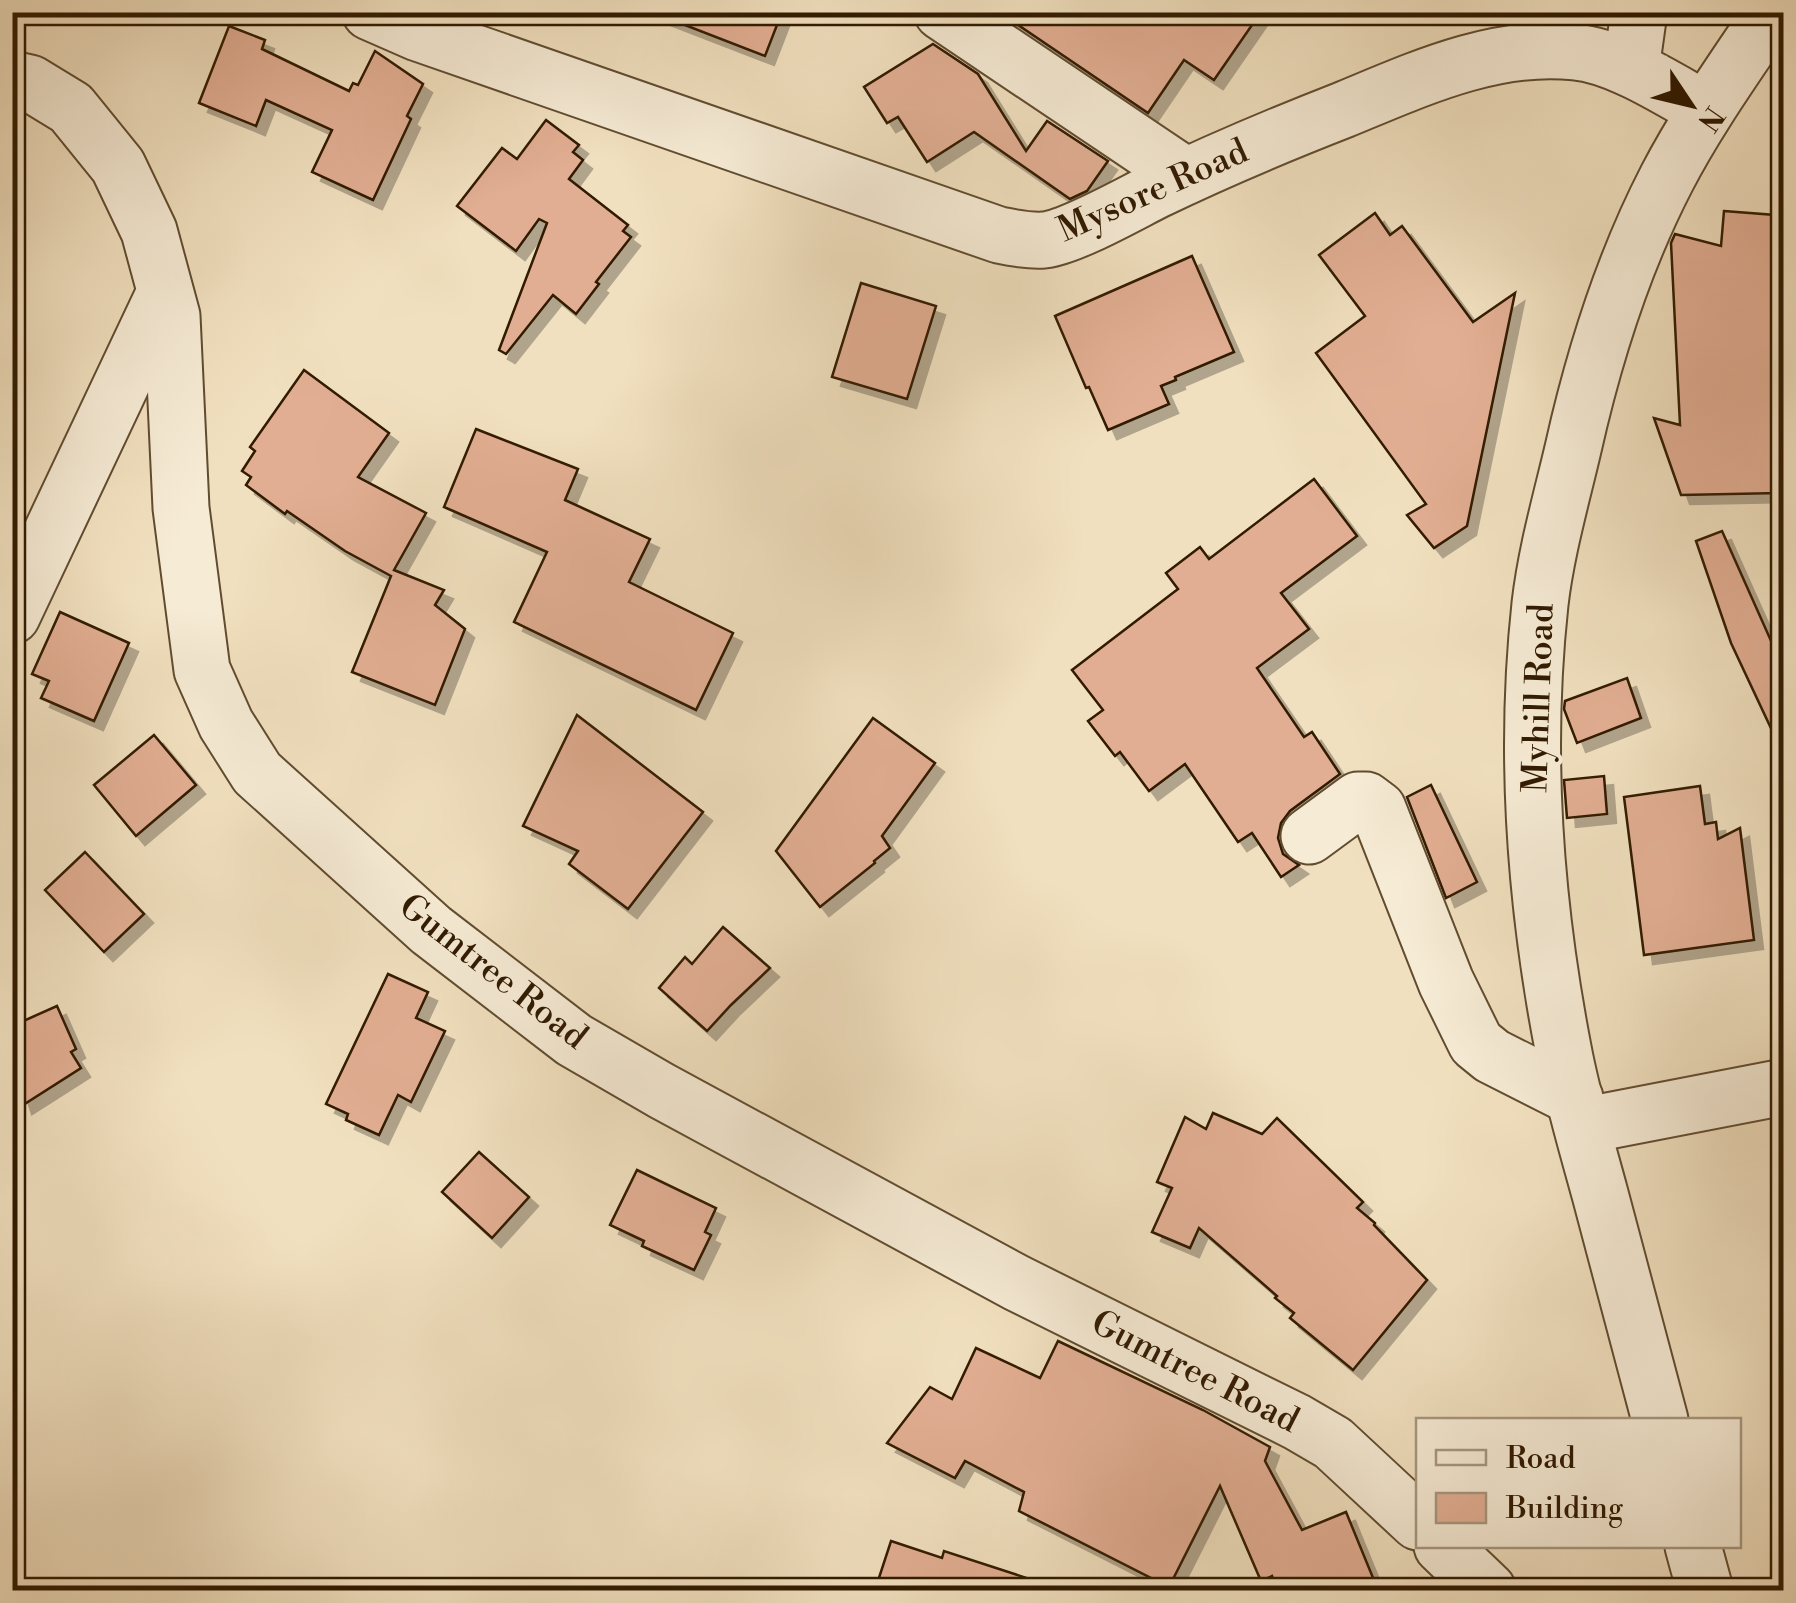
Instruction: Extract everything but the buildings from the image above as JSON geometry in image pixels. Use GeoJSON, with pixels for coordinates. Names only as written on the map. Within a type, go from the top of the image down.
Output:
{"type":"FeatureCollection","features":[{"type":"Feature","properties":{"kind":"street","name":"Mysore Road"},"geometry":{"type":"LineString","coordinates":[[370,12],[418,33],[999,235],[1025,240],[1049,240],[1228,156],[1440,70],[1494,57],[1534,50],[1580,52],[1631,69],[1706,110]]}},
{"type":"Feature","properties":{"kind":"street"},"geometry":{"type":"LineString","coordinates":[[942,12],[1186,176]]}},
{"type":"Feature","properties":{"kind":"street"},"geometry":{"type":"LineString","coordinates":[[1631,69],[1639,12]]}},
{"type":"Feature","properties":{"kind":"street","name":"Myhill Road"},"geometry":{"type":"LineString","coordinates":[[1659,1418],[1578,1112],[1563,1048],[1544,926],[1533,802],[1540,601],[1578,423],[1606,325],[1637,243],[1667,178],[1706,110],[1772,12]]}},
{"type":"Feature","properties":{"kind":"street","name":"Gumtree Road"},"geometry":{"type":"LineString","coordinates":[[12,79],[30,83],[71,108],[118,166],[149,231],[172,316],[181,508],[202,670],[226,724],[258,773],[431,930],[574,1040],[1017,1283],[1298,1422],[1333,1443],[1416,1520]]}},
{"type":"Feature","properties":{"kind":"street"},"geometry":{"type":"LineString","coordinates":[[12,616],[165,292]]}},
{"type":"Feature","properties":{"kind":"street"},"geometry":{"type":"LineString","coordinates":[[1309,836],[1358,800],[1366,800],[1378,809],[1446,982],[1476,1042],[1578,1112],[1784,1087]]}},
{"type":"Feature","properties":{"kind":"street"},"geometry":{"type":"LineString","coordinates":[[1444,1548],[1488,1590]]}},
{"type":"Feature","properties":{"kind":"street"},"geometry":{"type":"LineString","coordinates":[[1694,1548],[1705,1590]]}}]}
